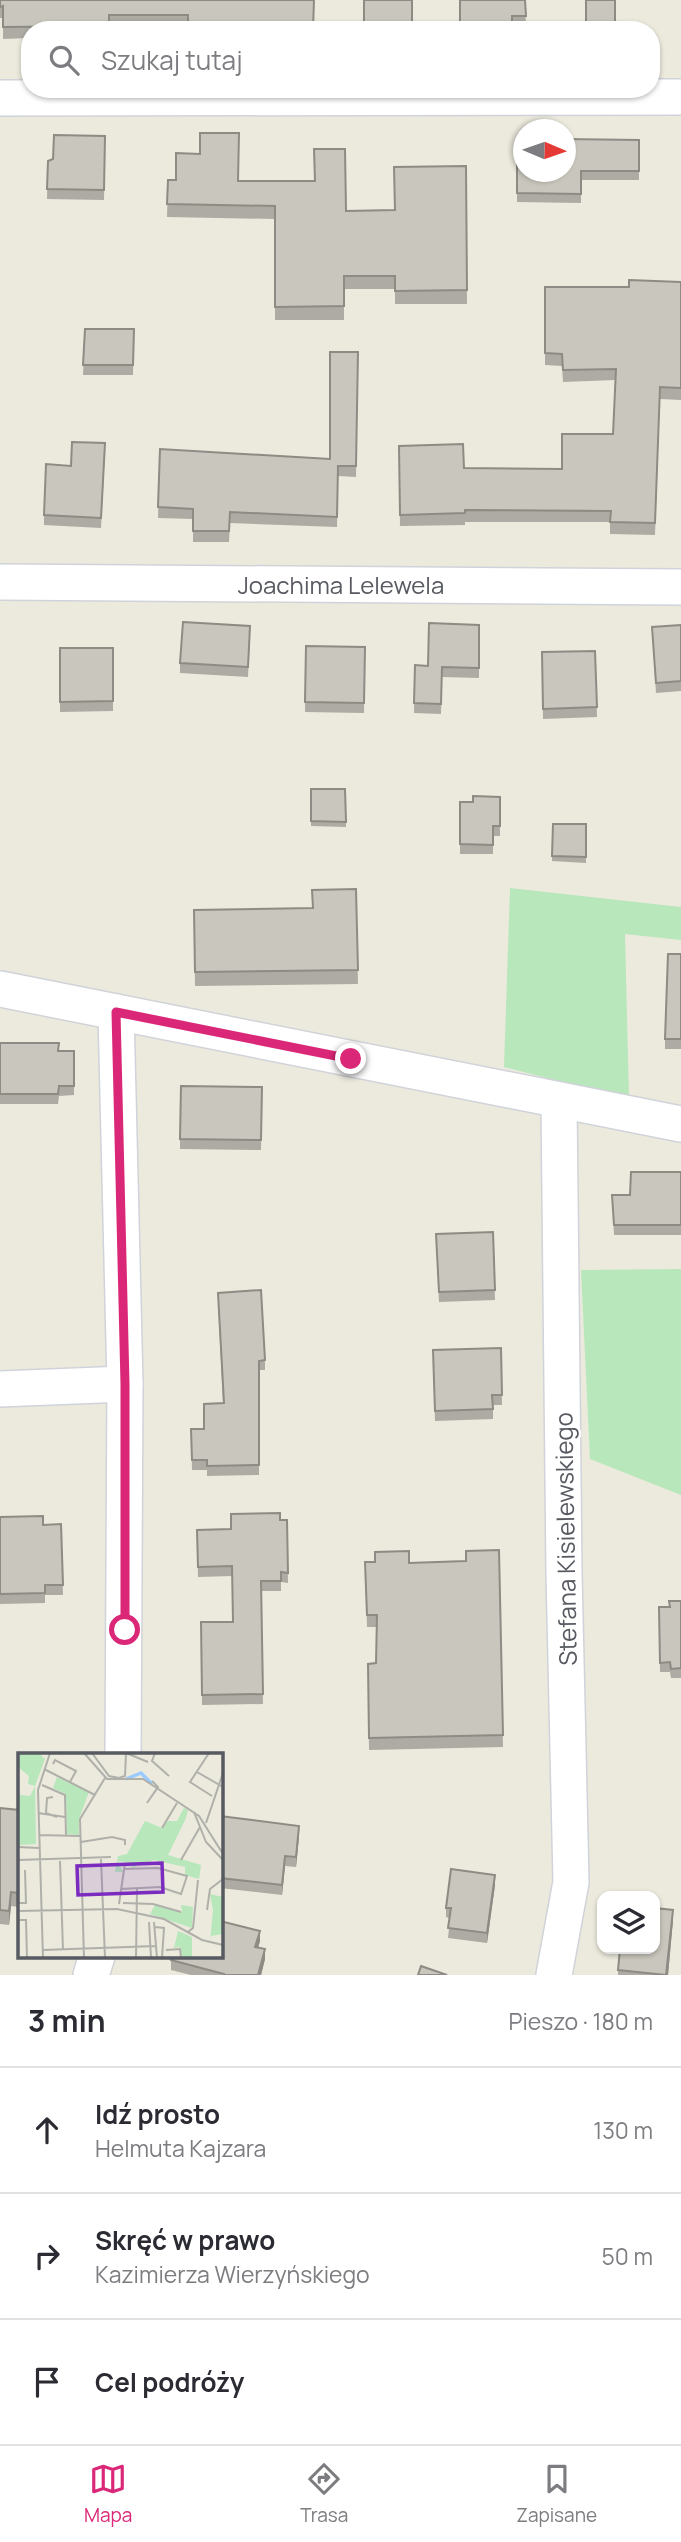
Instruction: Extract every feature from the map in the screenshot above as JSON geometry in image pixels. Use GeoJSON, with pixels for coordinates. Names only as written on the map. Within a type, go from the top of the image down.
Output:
{"type":"FeatureCollection","features":[{"type":"Feature","properties":{"kind":"street"},"geometry":{"type":"LineString","coordinates":[[660,97],[681,97]]}},
{"type":"Feature","properties":{"kind":"street"},"geometry":{"type":"LineString","coordinates":[[0,98],[21,98]]}},
{"type":"Feature","properties":{"kind":"street","name":"Joachima Lelewela"},"geometry":{"type":"LineString","coordinates":[[0,582],[681,587]]}},
{"type":"Feature","properties":{"kind":"street"},"geometry":{"type":"LineString","coordinates":[[0,989],[681,1124]]}},
{"type":"Feature","properties":{"kind":"street"},"geometry":{"type":"LineString","coordinates":[[116,1012],[125,1384],[123,1753]]}},
{"type":"Feature","properties":{"kind":"street","name":"Stefana Kisielewskiego"},"geometry":{"type":"LineString","coordinates":[[554,1975],[571,1882],[564,1572],[559,1101]]}},
{"type":"Feature","properties":{"kind":"street"},"geometry":{"type":"LineString","coordinates":[[0,1389],[125,1384]]}},
{"type":"Feature","properties":{"kind":"street"},"geometry":{"type":"LineString","coordinates":[[91,1975],[96,1958]]}},
{"type":"Feature","properties":{"kind":"green space"},"geometry":{"type":"Polygon","coordinates":[[[510,888],[681,907],[681,940],[625,934],[629,1099],[504,1067],[510,888]]]}},
{"type":"Feature","properties":{"kind":"green space"},"geometry":{"type":"Polygon","coordinates":[[[681,1269],[681,1495],[590,1459],[581,1270],[681,1269]]]}},
{"type":"Feature","properties":{"kind":"building"},"geometry":{"type":"Polygon","coordinates":[[[0,0],[314,0],[313,21],[188,21],[188,15],[109,15],[109,21],[21,21],[21,27],[3,27],[3,6],[0,7],[0,0]]]}},
{"type":"Feature","properties":{"kind":"building"},"geometry":{"type":"Polygon","coordinates":[[[364,0],[412,0],[412,21],[364,21],[364,0]]]}},
{"type":"Feature","properties":{"kind":"building"},"geometry":{"type":"Polygon","coordinates":[[[460,0],[525,0],[526,16],[512,16],[512,21],[460,21],[460,0]]]}},
{"type":"Feature","properties":{"kind":"building"},"geometry":{"type":"Polygon","coordinates":[[[586,0],[615,0],[615,21],[586,21],[586,0]]]}},
{"type":"Feature","properties":{"kind":"building"},"geometry":{"type":"Polygon","coordinates":[[[200,133],[239,133],[238,181],[315,181],[314,149],[345,149],[346,211],[395,210],[394,167],[466,166],[467,290],[395,291],[395,276],[344,276],[344,306],[275,307],[275,206],[167,204],[168,180],[176,180],[176,153],[200,154],[200,133]]]}},
{"type":"Feature","properties":{"kind":"building"},"geometry":{"type":"Polygon","coordinates":[[[54,135],[105,136],[104,190],[47,189],[48,161],[53,159],[54,135]]]}},
{"type":"Feature","properties":{"kind":"building"},"geometry":{"type":"Polygon","coordinates":[[[576,139],[639,140],[639,171],[581,171],[581,194],[517,193],[517,182],[576,182],[576,139]]]}},
{"type":"Feature","properties":{"kind":"building"},"geometry":{"type":"Polygon","coordinates":[[[629,280],[681,282],[681,388],[660,387],[655,523],[610,522],[611,511],[465,510],[465,513],[400,515],[399,446],[463,444],[464,468],[562,469],[562,434],[613,434],[616,369],[563,370],[562,354],[545,353],[545,287],[629,287],[629,280]]]}},
{"type":"Feature","properties":{"kind":"building"},"geometry":{"type":"Polygon","coordinates":[[[85,329],[134,329],[133,365],[83,365],[85,329]]]}},
{"type":"Feature","properties":{"kind":"building"},"geometry":{"type":"Polygon","coordinates":[[[330,352],[358,352],[356,466],[338,466],[337,517],[230,512],[229,531],[193,531],[193,509],[158,507],[160,449],[330,459],[330,352]]]}},
{"type":"Feature","properties":{"kind":"building"},"geometry":{"type":"Polygon","coordinates":[[[72,442],[105,443],[101,518],[44,515],[46,464],[71,466],[72,442]]]}},
{"type":"Feature","properties":{"kind":"building"},"geometry":{"type":"Polygon","coordinates":[[[183,622],[250,626],[248,667],[180,663],[183,622]]]}},
{"type":"Feature","properties":{"kind":"building"},"geometry":{"type":"Polygon","coordinates":[[[429,623],[479,625],[479,668],[442,667],[441,704],[414,703],[415,665],[428,666],[429,623]]]}},
{"type":"Feature","properties":{"kind":"building"},"geometry":{"type":"Polygon","coordinates":[[[681,625],[681,681],[656,683],[652,627],[681,625]]]}},
{"type":"Feature","properties":{"kind":"building"},"geometry":{"type":"Polygon","coordinates":[[[306,646],[365,647],[364,703],[305,702],[306,646]]]}},
{"type":"Feature","properties":{"kind":"building"},"geometry":{"type":"Polygon","coordinates":[[[60,648],[113,648],[113,701],[60,702],[60,648]]]}},
{"type":"Feature","properties":{"kind":"building"},"geometry":{"type":"Polygon","coordinates":[[[595,651],[597,707],[543,709],[542,652],[595,651]]]}},
{"type":"Feature","properties":{"kind":"building"},"geometry":{"type":"Polygon","coordinates":[[[311,789],[345,789],[346,822],[311,821],[311,789]]]}},
{"type":"Feature","properties":{"kind":"building"},"geometry":{"type":"Polygon","coordinates":[[[473,796],[500,797],[500,826],[493,826],[493,845],[460,844],[460,802],[473,802],[473,796]]]}},
{"type":"Feature","properties":{"kind":"building"},"geometry":{"type":"Polygon","coordinates":[[[553,824],[586,824],[586,857],[552,856],[553,824]]]}},
{"type":"Feature","properties":{"kind":"building"},"geometry":{"type":"Polygon","coordinates":[[[356,889],[358,970],[195,972],[194,910],[313,908],[312,890],[356,889]]]}},
{"type":"Feature","properties":{"kind":"building"},"geometry":{"type":"Polygon","coordinates":[[[668,954],[681,954],[681,1039],[665,1039],[668,954]]]}},
{"type":"Feature","properties":{"kind":"building"},"geometry":{"type":"Polygon","coordinates":[[[0,1043],[59,1043],[58,1051],[74,1051],[74,1086],[59,1086],[58,1094],[0,1094],[0,1043]]]}},
{"type":"Feature","properties":{"kind":"building"},"geometry":{"type":"Polygon","coordinates":[[[181,1086],[262,1087],[261,1140],[180,1139],[181,1086]]]}},
{"type":"Feature","properties":{"kind":"building"},"geometry":{"type":"Polygon","coordinates":[[[631,1172],[681,1172],[681,1225],[614,1225],[612,1195],[630,1195],[631,1172]]]}},
{"type":"Feature","properties":{"kind":"building"},"geometry":{"type":"Polygon","coordinates":[[[493,1232],[495,1290],[439,1292],[436,1234],[493,1232]]]}},
{"type":"Feature","properties":{"kind":"building"},"geometry":{"type":"Polygon","coordinates":[[[261,1290],[265,1360],[259,1361],[259,1465],[207,1466],[207,1460],[192,1460],[191,1429],[204,1429],[204,1404],[224,1403],[218,1293],[261,1290]]]}},
{"type":"Feature","properties":{"kind":"building"},"geometry":{"type":"Polygon","coordinates":[[[501,1348],[502,1395],[492,1395],[493,1409],[435,1411],[433,1350],[501,1348]]]}},
{"type":"Feature","properties":{"kind":"building"},"geometry":{"type":"Polygon","coordinates":[[[280,1513],[280,1520],[287,1520],[288,1573],[281,1572],[281,1581],[261,1581],[263,1694],[202,1695],[201,1622],[233,1622],[232,1566],[198,1567],[197,1530],[231,1529],[231,1514],[280,1513]]]}},
{"type":"Feature","properties":{"kind":"building"},"geometry":{"type":"Polygon","coordinates":[[[43,1516],[43,1525],[61,1524],[63,1585],[45,1585],[45,1593],[0,1594],[0,1517],[43,1516]]]}},
{"type":"Feature","properties":{"kind":"building"},"geometry":{"type":"Polygon","coordinates":[[[499,1550],[503,1735],[369,1738],[368,1664],[376,1663],[377,1615],[367,1615],[365,1562],[375,1562],[375,1552],[409,1551],[409,1563],[466,1561],[466,1551],[499,1550]]]}},
{"type":"Feature","properties":{"kind":"building"},"geometry":{"type":"Polygon","coordinates":[[[669,1601],[681,1601],[681,1668],[671,1669],[670,1662],[660,1663],[659,1607],[670,1607],[669,1601]]]}},
{"type":"Feature","properties":{"kind":"building"},"geometry":{"type":"Polygon","coordinates":[[[0,1808],[18,1810],[18,1893],[11,1892],[9,1911],[0,1910],[0,1808]]]}},
{"type":"Feature","properties":{"kind":"building"},"geometry":{"type":"Polygon","coordinates":[[[222,1816],[299,1826],[296,1857],[285,1856],[282,1885],[222,1878],[222,1816]]]}},
{"type":"Feature","properties":{"kind":"building"},"geometry":{"type":"Polygon","coordinates":[[[451,1869],[495,1875],[487,1933],[448,1928],[451,1908],[446,1908],[451,1869]]]}},
{"type":"Feature","properties":{"kind":"building"},"geometry":{"type":"Polygon","coordinates":[[[660,1909],[673,1910],[666,1975],[618,1970],[620,1954],[660,1954],[660,1909]]]}},
{"type":"Feature","properties":{"kind":"building"},"geometry":{"type":"Polygon","coordinates":[[[222,1922],[260,1931],[255,1947],[265,1949],[258,1975],[224,1975],[171,1960],[222,1958],[222,1922]]]}},
{"type":"Feature","properties":{"kind":"building"},"geometry":{"type":"Polygon","coordinates":[[[421,1966],[447,1975],[418,1975],[421,1966]]]}},
{"type":"Feature","properties":{"kind":"route"},"geometry":{"type":"LineString","coordinates":[[125,1630],[125,1384],[116,1012],[351,1059]]}}]}
